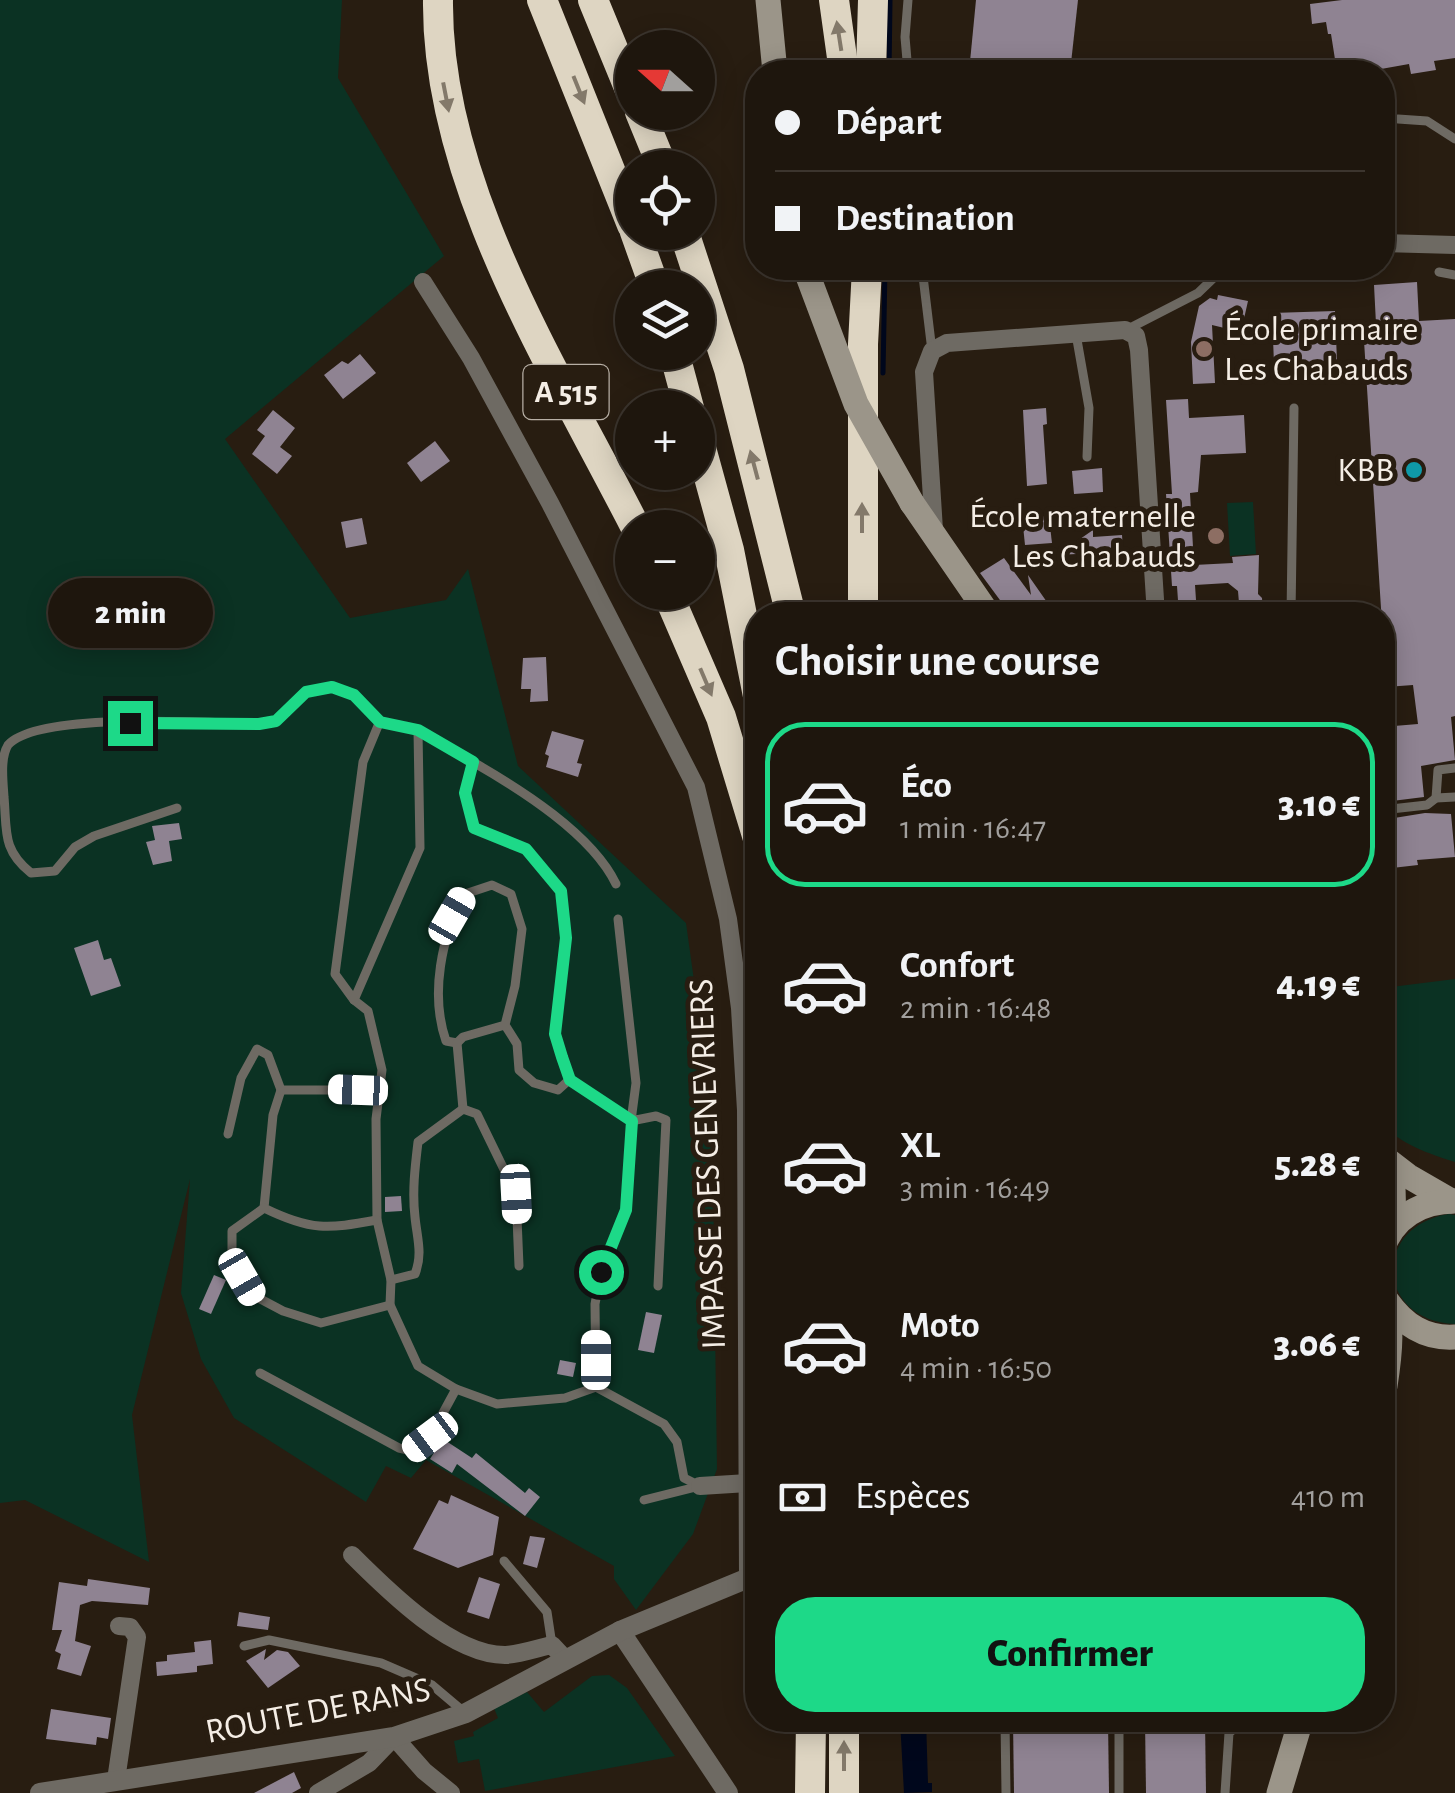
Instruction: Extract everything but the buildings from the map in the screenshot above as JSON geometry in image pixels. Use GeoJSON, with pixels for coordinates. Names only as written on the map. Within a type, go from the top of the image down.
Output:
{"type":"FeatureCollection","features":[{"type":"Feature","properties":{"kind":"highway","name":"A 515"},"geometry":{"type":"LineString","coordinates":[[438,0],[444,95],[467,175],[542,347],[627,510]]}},
{"type":"Feature","properties":{"kind":"highway"},"geometry":{"type":"LineString","coordinates":[[542,0],[615,182]]}},
{"type":"Feature","properties":{"kind":"highway"},"geometry":{"type":"LineString","coordinates":[[593,0],[615,54]]}},
{"type":"Feature","properties":{"kind":"highway"},"geometry":{"type":"LineString","coordinates":[[834,0],[842,60]]}},
{"type":"Feature","properties":{"kind":"highway"},"geometry":{"type":"LineString","coordinates":[[871,60],[873,0]]}},
{"type":"Feature","properties":{"kind":"highway"},"geometry":{"type":"LineString","coordinates":[[690,250],[729,369],[788,602]]}},
{"type":"Feature","properties":{"kind":"highway"},"geometry":{"type":"LineString","coordinates":[[860,280],[863,602]]}},
{"type":"Feature","properties":{"kind":"highway"},"geometry":{"type":"LineString","coordinates":[[863,344],[866,280]]}},
{"type":"Feature","properties":{"kind":"highway"},"geometry":{"type":"LineString","coordinates":[[713,490],[745,631]]}},
{"type":"Feature","properties":{"kind":"highway"},"geometry":{"type":"LineString","coordinates":[[675,610],[720,717],[745,797]]}},
{"type":"Feature","properties":{"kind":"highway"},"geometry":{"type":"LineString","coordinates":[[810,1793],[811,1732]]}},
{"type":"Feature","properties":{"kind":"highway"},"geometry":{"type":"LineString","coordinates":[[844,1732],[844,1793]]}},
{"type":"Feature","properties":{"kind":"main road"},"geometry":{"type":"LineString","coordinates":[[768,0],[774,60]]}},
{"type":"Feature","properties":{"kind":"main road"},"geometry":{"type":"LineString","coordinates":[[810,280],[856,404],[912,503],[980,602]]}},
{"type":"Feature","properties":{"kind":"main road"},"geometry":{"type":"LineString","coordinates":[[1395,1166],[1453,1201]]}},
{"type":"Feature","properties":{"kind":"main road"},"geometry":{"type":"LineString","coordinates":[[1395,1225],[1410,1212],[1430,1203],[1453,1201]]}},
{"type":"Feature","properties":{"kind":"main road"},"geometry":{"type":"LineString","coordinates":[[1395,1311],[1416,1330],[1445,1337]]}},
{"type":"Feature","properties":{"kind":"main road"},"geometry":{"type":"LineString","coordinates":[[1395,1372],[1402,1362],[1445,1337]]}},
{"type":"Feature","properties":{"kind":"main road"},"geometry":{"type":"LineString","coordinates":[[1279,1793],[1297,1732]]}},
{"type":"Feature","properties":{"kind":"street"},"geometry":{"type":"LineString","coordinates":[[1395,243],[1455,245]]}},
{"type":"Feature","properties":{"kind":"street","name":"IMPASSE DES GENEVRIERS"},"geometry":{"type":"LineString","coordinates":[[423,282],[471,358],[534,473],[696,787],[728,920],[740,1008],[745,1093]]}},
{"type":"Feature","properties":{"kind":"street"},"geometry":{"type":"LineString","coordinates":[[934,536],[924,372],[932,351],[947,343],[1125,330],[1136,336],[1139,350],[1155,602]]}},
{"type":"Feature","properties":{"kind":"street"},"geometry":{"type":"LineString","coordinates":[[700,1486],[745,1483]]}},
{"type":"Feature","properties":{"kind":"street"},"geometry":{"type":"LineString","coordinates":[[352,1555],[390,1593],[467,1648],[506,1655],[559,1652]]}},
{"type":"Feature","properties":{"kind":"street","name":"ROUTE DE RANS"},"geometry":{"type":"LineString","coordinates":[[40,1793],[394,1737],[442,1724],[466,1713],[559,1652],[745,1579]]}},
{"type":"Feature","properties":{"kind":"street"},"geometry":{"type":"LineString","coordinates":[[116,1780],[136,1637],[130,1627],[119,1626]]}},
{"type":"Feature","properties":{"kind":"street"},"geometry":{"type":"LineString","coordinates":[[620,1631],[728,1793]]}},
{"type":"Feature","properties":{"kind":"street"},"geometry":{"type":"LineString","coordinates":[[318,1793],[368,1763],[394,1737],[452,1793]]}},
{"type":"Feature","properties":{"kind":"lane"},"geometry":{"type":"LineString","coordinates":[[907,60],[904,37],[908,0]]}},
{"type":"Feature","properties":{"kind":"lane"},"geometry":{"type":"LineString","coordinates":[[1398,119],[1427,121],[1455,138]]}},
{"type":"Feature","properties":{"kind":"lane"},"geometry":{"type":"LineString","coordinates":[[1439,272],[1455,275]]}},
{"type":"Feature","properties":{"kind":"lane"},"geometry":{"type":"LineString","coordinates":[[923,280],[932,351]]}},
{"type":"Feature","properties":{"kind":"lane"},"geometry":{"type":"LineString","coordinates":[[1125,330],[1198,293],[1212,280]]}},
{"type":"Feature","properties":{"kind":"lane"},"geometry":{"type":"LineString","coordinates":[[1076,334],[1089,408],[1088,457]]}},
{"type":"Feature","properties":{"kind":"lane"},"geometry":{"type":"LineString","coordinates":[[1291,602],[1294,408]]}},
{"type":"Feature","properties":{"kind":"lane"},"geometry":{"type":"LineString","coordinates":[[177,808],[94,836],[75,847],[55,871],[31,872],[8,848],[1,763],[5,748],[17,738],[68,723],[276,721],[306,692],[332,687],[354,695],[380,722],[418,730],[508,782],[583,840],[616,884]]}},
{"type":"Feature","properties":{"kind":"lane"},"geometry":{"type":"LineString","coordinates":[[380,722],[363,762],[335,974],[368,1012],[382,1070],[376,1119],[377,1220],[391,1280],[390,1306],[418,1366],[456,1389],[497,1404],[566,1398],[596,1388],[664,1424],[677,1442],[684,1478],[700,1486]]}},
{"type":"Feature","properties":{"kind":"lane"},"geometry":{"type":"LineString","coordinates":[[354,1000],[420,848],[418,730]]}},
{"type":"Feature","properties":{"kind":"lane"},"geometry":{"type":"LineString","coordinates":[[473,762],[465,793],[474,828],[526,849],[561,891],[566,938],[555,1034],[570,1080],[632,1121],[656,1116],[666,1120],[658,1286]]}},
{"type":"Feature","properties":{"kind":"lane"},"geometry":{"type":"LineString","coordinates":[[1436,798],[1438,770],[1455,768]]}},
{"type":"Feature","properties":{"kind":"lane"},"geometry":{"type":"LineString","coordinates":[[1395,809],[1455,797]]}},
{"type":"Feature","properties":{"kind":"lane"},"geometry":{"type":"LineString","coordinates":[[457,1043],[446,1041],[440,1024],[439,972],[452,916],[464,894],[492,885],[511,894],[522,930],[515,986],[504,1025]]}},
{"type":"Feature","properties":{"kind":"lane"},"geometry":{"type":"LineString","coordinates":[[596,1388],[596,1304],[601,1272],[626,1210],[636,1084],[618,919]]}},
{"type":"Feature","properties":{"kind":"lane"},"geometry":{"type":"LineString","coordinates":[[504,1025],[517,1044],[518,1070],[534,1083],[558,1090],[570,1080]]}},
{"type":"Feature","properties":{"kind":"lane"},"geometry":{"type":"LineString","coordinates":[[457,1043],[464,1037],[504,1025]]}},
{"type":"Feature","properties":{"kind":"lane"},"geometry":{"type":"LineString","coordinates":[[457,1043],[463,1108]]}},
{"type":"Feature","properties":{"kind":"lane"},"geometry":{"type":"LineString","coordinates":[[228,1134],[241,1078],[257,1049],[268,1056],[281,1090],[273,1115],[264,1208],[232,1231],[232,1260],[252,1295],[321,1323],[390,1306]]}},
{"type":"Feature","properties":{"kind":"lane"},"geometry":{"type":"LineString","coordinates":[[281,1090],[380,1090]]}},
{"type":"Feature","properties":{"kind":"lane"},"geometry":{"type":"LineString","coordinates":[[463,1108],[477,1114],[516,1194],[520,1266]]}},
{"type":"Feature","properties":{"kind":"lane"},"geometry":{"type":"LineString","coordinates":[[391,1280],[415,1274],[421,1259],[414,1216],[418,1142],[463,1108]]}},
{"type":"Feature","properties":{"kind":"lane"},"geometry":{"type":"LineString","coordinates":[[264,1208],[287,1220],[328,1228],[377,1220]]}},
{"type":"Feature","properties":{"kind":"lane"},"geometry":{"type":"LineString","coordinates":[[260,1373],[399,1448],[412,1451],[430,1437],[456,1389]]}},
{"type":"Feature","properties":{"kind":"lane"},"geometry":{"type":"LineString","coordinates":[[644,1500],[700,1486]]}},
{"type":"Feature","properties":{"kind":"lane"},"geometry":{"type":"LineString","coordinates":[[504,1561],[547,1612],[559,1652]]}},
{"type":"Feature","properties":{"kind":"lane"},"geometry":{"type":"LineString","coordinates":[[244,1646],[269,1640],[381,1663],[432,1685],[466,1713]]}},
{"type":"Feature","properties":{"kind":"lane"},"geometry":{"type":"LineString","coordinates":[[1005,1732],[1006,1793]]}},
{"type":"Feature","properties":{"kind":"lane"},"geometry":{"type":"LineString","coordinates":[[1119,1732],[1119,1793]]}},
{"type":"Feature","properties":{"kind":"lane"},"geometry":{"type":"LineString","coordinates":[[1225,1793],[1231,1732]]}},
{"type":"Feature","properties":{"kind":"green space"},"geometry":{"type":"Polygon","coordinates":[[[0,0],[342,0],[338,78],[444,256],[225,439],[350,618],[446,600],[468,569],[518,766],[686,923],[712,1110],[717,1469],[693,1534],[636,1610],[614,1579],[614,1566],[426,1460],[411,1478],[386,1466],[366,1502],[234,1418],[201,1359],[181,1293],[190,1179],[132,1415],[149,1562],[25,1500],[0,1503],[0,0]]]}},
{"type":"Feature","properties":{"kind":"green space"},"geometry":{"type":"Polygon","coordinates":[[[1253,502],[1256,554],[1230,556],[1227,503],[1253,502]]]}},
{"type":"Feature","properties":{"kind":"green space"},"geometry":{"type":"Polygon","coordinates":[[[1455,979],[1455,1162],[1425,1152],[1395,1134],[1395,986],[1455,979]]]}},
{"type":"Feature","properties":{"kind":"green space"},"geometry":{"type":"Polygon","coordinates":[[[1455,1215],[1455,1324],[1429,1319],[1410,1307],[1398,1291],[1396,1253],[1406,1236],[1424,1222],[1455,1215]]]}},
{"type":"Feature","properties":{"kind":"green space"},"geometry":{"type":"Polygon","coordinates":[[[609,1675],[627,1688],[675,1756],[485,1791],[479,1759],[458,1763],[454,1741],[474,1736],[473,1732],[498,1718],[494,1708],[527,1692],[544,1712],[592,1676],[609,1675]]]}},
{"type":"Feature","properties":{"kind":"water"},"geometry":{"type":"Polygon","coordinates":[[[901,1732],[926,1732],[928,1783],[932,1783],[932,1792],[904,1793],[901,1732]]]}},
{"type":"Feature","properties":{"kind":"waterway"},"geometry":{"type":"LineString","coordinates":[[889,60],[890,0]]}},
{"type":"Feature","properties":{"kind":"waterway"},"geometry":{"type":"LineString","coordinates":[[883,373],[885,280]]}},
{"type":"Feature","properties":{"kind":"place","name":"École primaire Les Chabauds"},"geometry":{"type":"Point","coordinates":[1204,349]}},
{"type":"Feature","properties":{"kind":"place","name":"KBB"},"geometry":{"type":"Point","coordinates":[1414,470]}},
{"type":"Feature","properties":{"kind":"place","name":"École maternelle Les Chabauds"},"geometry":{"type":"Point","coordinates":[1216,536]}},
{"type":"Feature","properties":{"kind":"route"},"geometry":{"type":"LineString","coordinates":[[130,723],[276,721],[306,692],[332,687],[354,695],[380,722],[418,730],[473,762],[465,793],[474,828],[526,849],[561,891],[566,938],[555,1034],[570,1080],[632,1121],[626,1210],[601,1272]]}}]}
